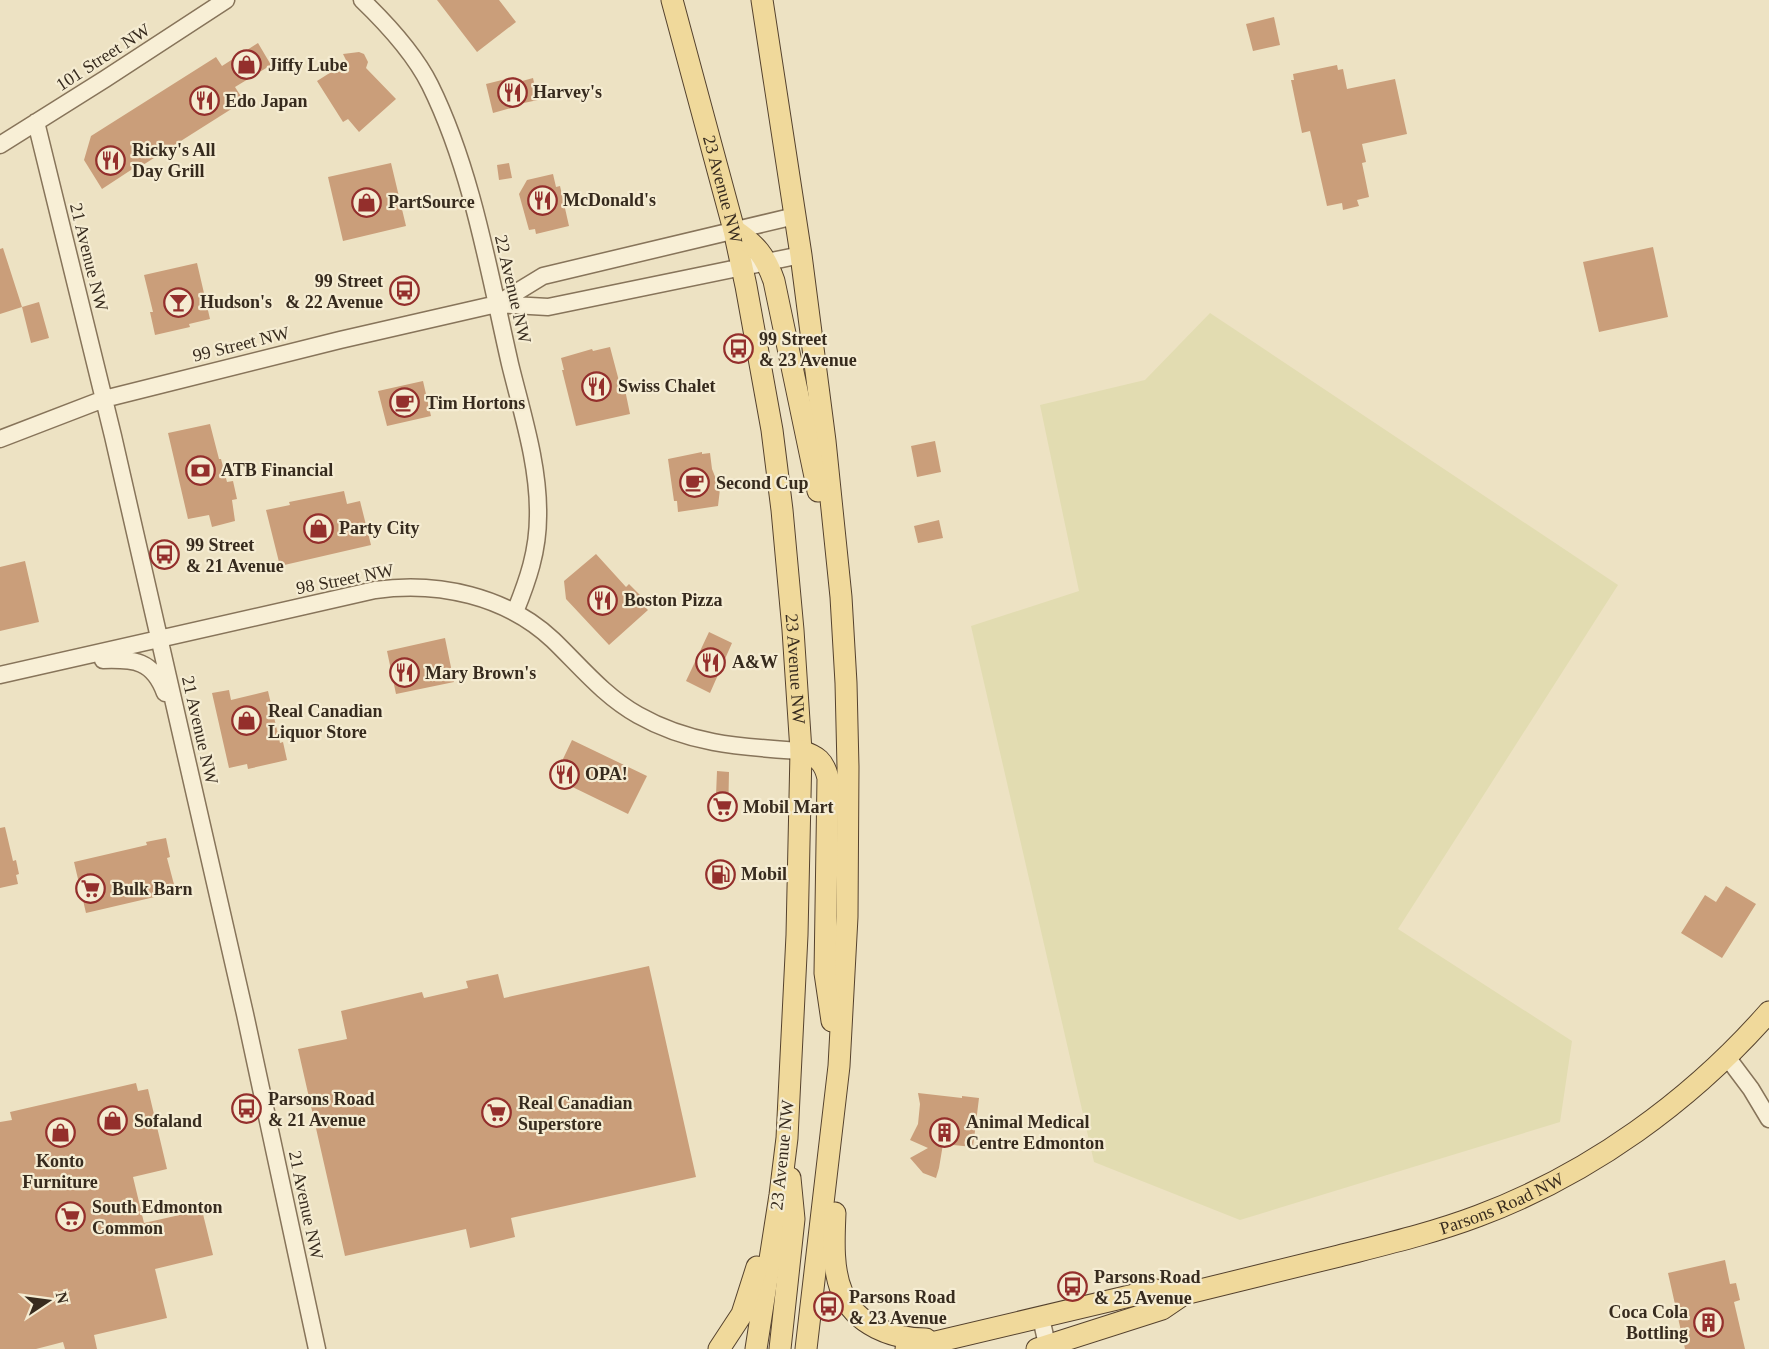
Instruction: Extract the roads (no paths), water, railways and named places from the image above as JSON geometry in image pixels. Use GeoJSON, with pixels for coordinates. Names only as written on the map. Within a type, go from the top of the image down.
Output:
{"type":"FeatureCollection","features":[{"type":"Feature","properties":{"kind":"main road","name":"23 Avenue NW"},"geometry":{"type":"LineString","coordinates":[[672,0],[734,230],[772,430],[793,630],[801,751],[798,916],[787,1138],[756,1349]]}},
{"type":"Feature","properties":{"kind":"main road"},"geometry":{"type":"LineString","coordinates":[[762,0],[801,255],[825,441],[841,597],[848,767],[847,917],[839,1066],[806,1349]]}},
{"type":"Feature","properties":{"kind":"main road"},"geometry":{"type":"LineString","coordinates":[[734,230],[745,237],[768,262],[774,281],[841,597]]}},
{"type":"Feature","properties":{"kind":"main road"},"geometry":{"type":"LineString","coordinates":[[801,751],[810,754],[824,764],[828,778],[825,973],[839,1066]]}},
{"type":"Feature","properties":{"kind":"main road","name":"Parsons Road NW"},"geometry":{"type":"LineString","coordinates":[[1044,1348],[1162,1309],[1184,1294],[1425,1234],[1510,1203],[1556,1180],[1616,1145],[1669,1108],[1727,1057],[1769,1012]]}},
{"type":"Feature","properties":{"kind":"main road"},"geometry":{"type":"LineString","coordinates":[[837,1092],[840,1118],[834,1244],[839,1282],[846,1301],[866,1322],[898,1336],[926,1339],[980,1331]]}},
{"type":"Feature","properties":{"kind":"main road"},"geometry":{"type":"LineString","coordinates":[[780,1349],[794,1219],[787,1138]]}},
{"type":"Feature","properties":{"kind":"main road"},"geometry":{"type":"LineString","coordinates":[[719,1349],[742,1314],[780,1195]]}},
{"type":"Feature","properties":{"kind":"main road","name":"Parsons Road NW"},"geometry":{"type":"LineString","coordinates":[[906,1349],[1155,1290],[1184,1294]]}},
{"type":"Feature","properties":{"kind":"main road"},"geometry":{"type":"LineString","coordinates":[[964,1349],[990,1341],[1033,1320]]}},
{"type":"Feature","properties":{"kind":"street","name":"101 Street NW"},"geometry":{"type":"LineString","coordinates":[[0,145],[226,0]]}},
{"type":"Feature","properties":{"kind":"street","name":"22 Avenue NW"},"geometry":{"type":"LineString","coordinates":[[362,0],[383,21],[424,74],[437,100],[470,195],[533,463],[537,495],[538,516],[534,558],[515,612]]}},
{"type":"Feature","properties":{"kind":"street","name":"21 Avenue NW"},"geometry":{"type":"LineString","coordinates":[[36,122],[104,399],[245,1014],[317,1349]]}},
{"type":"Feature","properties":{"kind":"street","name":"99 Street NW"},"geometry":{"type":"LineString","coordinates":[[497,304],[543,276],[795,216]]}},
{"type":"Feature","properties":{"kind":"street","name":"99 Street NW"},"geometry":{"type":"LineString","coordinates":[[0,439],[104,399],[340,340],[497,304],[548,307],[801,255]]}},
{"type":"Feature","properties":{"kind":"street","name":"98 Street NW"},"geometry":{"type":"LineString","coordinates":[[0,675],[364,592],[413,587],[459,592],[488,600],[515,612],[550,638],[606,693],[648,721],[684,735],[720,744],[801,751]]}},
{"type":"Feature","properties":{"kind":"street"},"geometry":{"type":"LineString","coordinates":[[60,662],[123,659],[141,663],[152,669],[163,687],[183,745]]}},
{"type":"Feature","properties":{"kind":"street"},"geometry":{"type":"LineString","coordinates":[[1727,1057],[1769,1119]]}},
{"type":"Feature","properties":{"kind":"street"},"geometry":{"type":"LineString","coordinates":[[1033,1320],[1044,1348]]}},
{"type":"Feature","properties":{"kind":"place","name":"Jiffy Lube"},"geometry":{"type":"Point","coordinates":[247,65]}},
{"type":"Feature","properties":{"kind":"place","name":"Harvey's"},"geometry":{"type":"Point","coordinates":[512,92]}},
{"type":"Feature","properties":{"kind":"place","name":"Edo Japan"},"geometry":{"type":"Point","coordinates":[204,101]}},
{"type":"Feature","properties":{"kind":"place","name":"Ricky's All Day Grill"},"geometry":{"type":"Point","coordinates":[111,160]}},
{"type":"Feature","properties":{"kind":"place","name":"McDonald's"},"geometry":{"type":"Point","coordinates":[542,200]}},
{"type":"Feature","properties":{"kind":"place","name":"PartSource"},"geometry":{"type":"Point","coordinates":[367,202]}},
{"type":"Feature","properties":{"kind":"place","name":"99 Street & 22 Avenue"},"geometry":{"type":"Point","coordinates":[404,291]}},
{"type":"Feature","properties":{"kind":"place","name":"Hudson's"},"geometry":{"type":"Point","coordinates":[179,302]}},
{"type":"Feature","properties":{"kind":"place","name":"99 Street & 23 Avenue"},"geometry":{"type":"Point","coordinates":[738,349]}},
{"type":"Feature","properties":{"kind":"place","name":"Swiss Chalet"},"geometry":{"type":"Point","coordinates":[597,386]}},
{"type":"Feature","properties":{"kind":"place","name":"Tim Hortons"},"geometry":{"type":"Point","coordinates":[405,403]}},
{"type":"Feature","properties":{"kind":"place","name":"ATB Financial"},"geometry":{"type":"Point","coordinates":[200,470]}},
{"type":"Feature","properties":{"kind":"place","name":"Second Cup"},"geometry":{"type":"Point","coordinates":[695,483]}},
{"type":"Feature","properties":{"kind":"place","name":"Party City"},"geometry":{"type":"Point","coordinates":[318,528]}},
{"type":"Feature","properties":{"kind":"place","name":"99 Street & 21 Avenue"},"geometry":{"type":"Point","coordinates":[165,555]}},
{"type":"Feature","properties":{"kind":"place","name":"Boston Pizza"},"geometry":{"type":"Point","coordinates":[603,600]}},
{"type":"Feature","properties":{"kind":"place","name":"A&W"},"geometry":{"type":"Point","coordinates":[711,662]}},
{"type":"Feature","properties":{"kind":"place","name":"Mary Brown's"},"geometry":{"type":"Point","coordinates":[404,673]}},
{"type":"Feature","properties":{"kind":"place","name":"Real Canadian Liquor Store"},"geometry":{"type":"Point","coordinates":[247,721]}},
{"type":"Feature","properties":{"kind":"place","name":"OPA!"},"geometry":{"type":"Point","coordinates":[564,774]}},
{"type":"Feature","properties":{"kind":"place","name":"Mobil Mart"},"geometry":{"type":"Point","coordinates":[722,807]}},
{"type":"Feature","properties":{"kind":"place","name":"Mobil"},"geometry":{"type":"Point","coordinates":[720,874]}},
{"type":"Feature","properties":{"kind":"place","name":"Bulk Barn"},"geometry":{"type":"Point","coordinates":[91,889]}},
{"type":"Feature","properties":{"kind":"place","name":"Parsons Road & 21 Avenue"},"geometry":{"type":"Point","coordinates":[247,1109]}},
{"type":"Feature","properties":{"kind":"place","name":"Real Canadian Superstore"},"geometry":{"type":"Point","coordinates":[497,1113]}},
{"type":"Feature","properties":{"kind":"place","name":"Sofaland"},"geometry":{"type":"Point","coordinates":[113,1121]}},
{"type":"Feature","properties":{"kind":"place","name":"Konto Furniture"},"geometry":{"type":"Point","coordinates":[60,1132]}},
{"type":"Feature","properties":{"kind":"place","name":"Animal Medical Centre Edmonton"},"geometry":{"type":"Point","coordinates":[945,1132]}},
{"type":"Feature","properties":{"kind":"place","name":"South Edmonton Common"},"geometry":{"type":"Point","coordinates":[71,1217]}},
{"type":"Feature","properties":{"kind":"place","name":"Parsons Road & 25 Avenue"},"geometry":{"type":"Point","coordinates":[1073,1287]}},
{"type":"Feature","properties":{"kind":"place","name":"Parsons Road & 23 Avenue"},"geometry":{"type":"Point","coordinates":[828,1307]}},
{"type":"Feature","properties":{"kind":"place","name":"Coca Cola Bottling"},"geometry":{"type":"Point","coordinates":[1709,1322]}}]}
